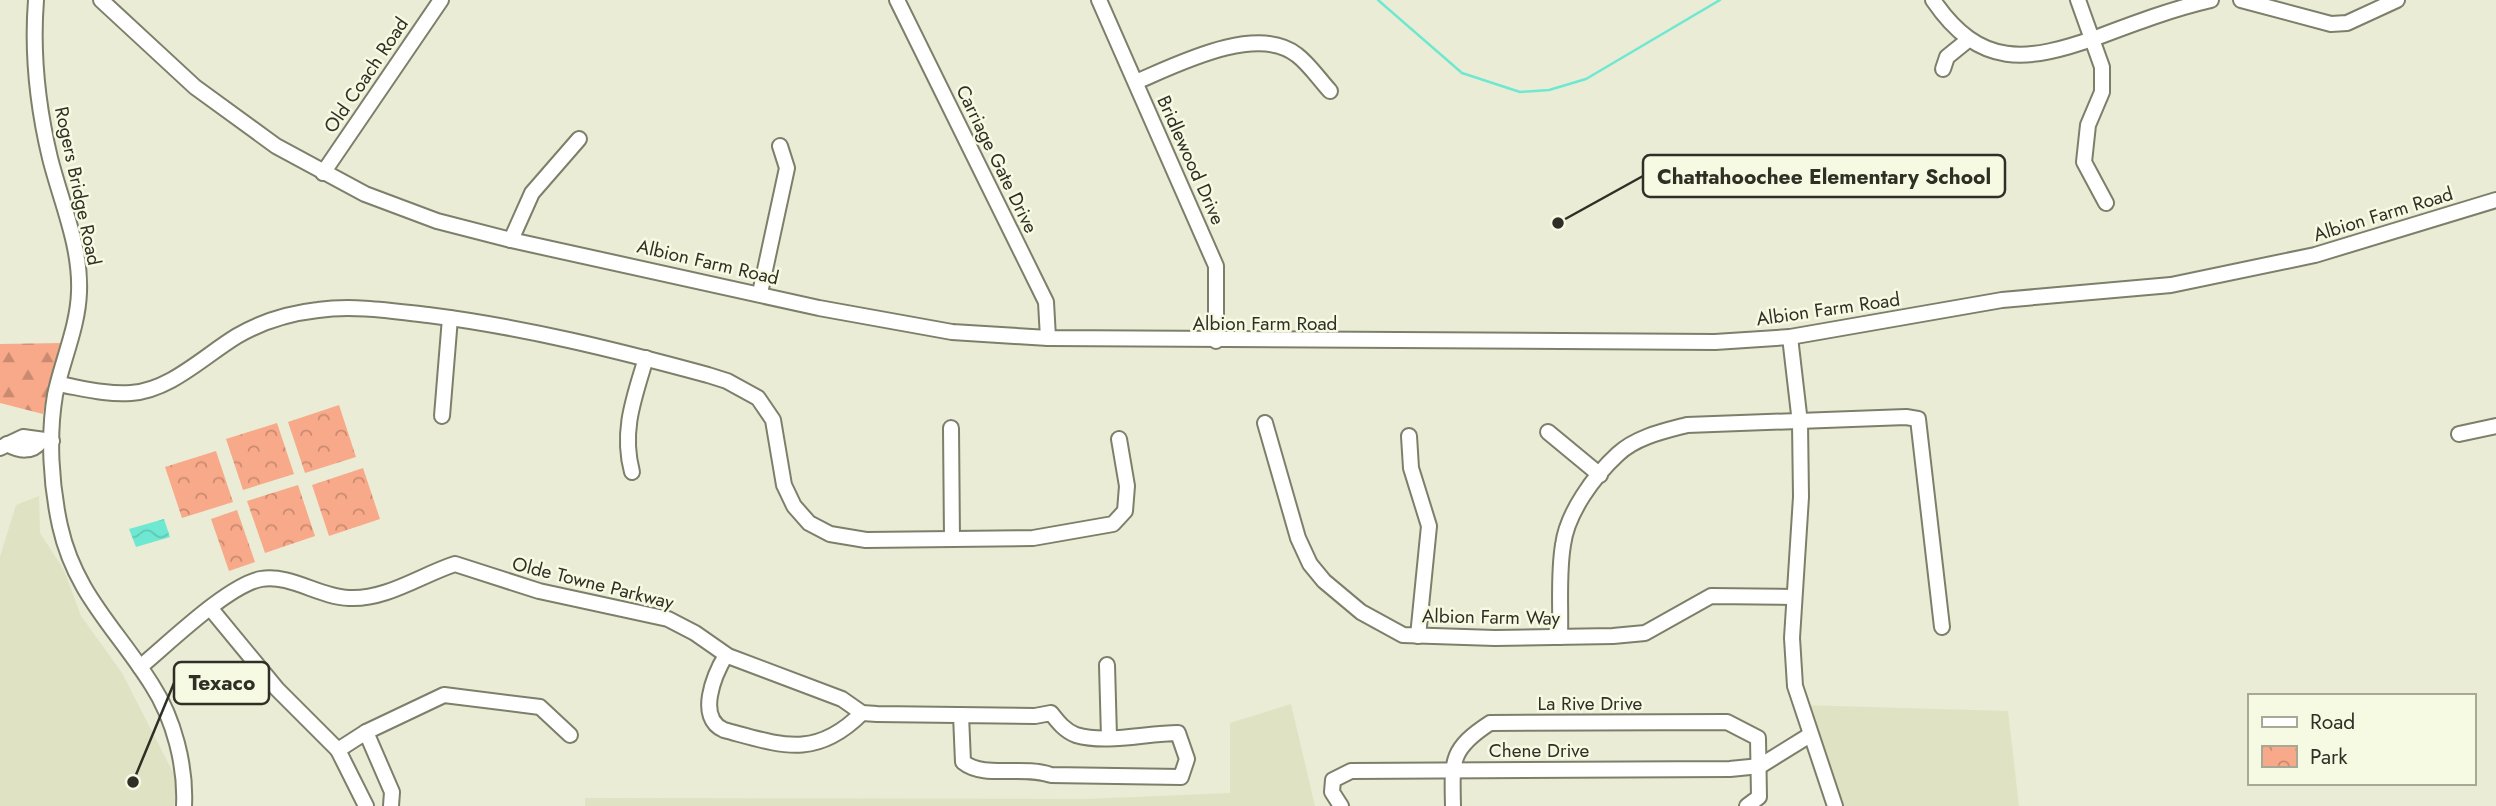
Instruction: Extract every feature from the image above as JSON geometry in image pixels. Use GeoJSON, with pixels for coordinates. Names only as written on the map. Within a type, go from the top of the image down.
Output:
{"type":"FeatureCollection","features":[{"type":"Feature","properties":{"kind":"street","name":"Rogers Bridge Road"},"geometry":{"type":"LineString","coordinates":[[36,0],[41,105],[49,154],[78,260],[79,293],[46,441],[60,526],[73,572],[96,611],[154,688],[178,744],[184,806]]}},
{"type":"Feature","properties":{"kind":"street","name":"Albion Farm Road"},"geometry":{"type":"LineString","coordinates":[[102,0],[195,87],[276,146],[365,194],[437,221],[511,240],[819,308],[952,332],[1048,338],[1216,341],[1715,342],[1790,337],[2002,300],[2171,285],[2258,269],[2496,200]]}},
{"type":"Feature","properties":{"kind":"street","name":"Old Coach Road"},"geometry":{"type":"LineString","coordinates":[[323,173],[441,0]]}},
{"type":"Feature","properties":{"kind":"street","name":"Carriage Gate Drive"},"geometry":{"type":"LineString","coordinates":[[897,0],[1046,302],[1048,338]]}},
{"type":"Feature","properties":{"kind":"street","name":"Bridlewood Drive"},"geometry":{"type":"LineString","coordinates":[[1099,0],[1216,266],[1216,341]]}},
{"type":"Feature","properties":{"kind":"street"},"geometry":{"type":"LineString","coordinates":[[1933,0],[1968,40],[1990,51],[2013,56],[2057,51],[2211,0]]}},
{"type":"Feature","properties":{"kind":"street"},"geometry":{"type":"LineString","coordinates":[[2078,0],[2102,67],[2102,92],[2088,125],[2084,162],[2106,203]]}},
{"type":"Feature","properties":{"kind":"street"},"geometry":{"type":"LineString","coordinates":[[2241,0],[2331,24],[2347,23],[2397,0]]}},
{"type":"Feature","properties":{"kind":"street"},"geometry":{"type":"LineString","coordinates":[[1943,69],[1947,57],[1968,40]]}},
{"type":"Feature","properties":{"kind":"street"},"geometry":{"type":"LineString","coordinates":[[1136,82],[1206,52],[1262,43],[1295,53],[1330,91]]}},
{"type":"Feature","properties":{"kind":"street"},"geometry":{"type":"LineString","coordinates":[[511,240],[532,193],[579,139]]}},
{"type":"Feature","properties":{"kind":"street"},"geometry":{"type":"LineString","coordinates":[[760,293],[787,168],[780,146]]}},
{"type":"Feature","properties":{"kind":"street"},"geometry":{"type":"LineString","coordinates":[[58,384],[106,393],[133,393],[153,388],[163,385],[240,335],[272,320],[317,310],[358,308],[450,318],[547,334],[727,381],[758,398],[773,420],[784,485],[794,506],[809,523],[830,534],[866,540],[1033,538],[1113,524],[1125,511],[1127,486],[1119,439]]}},
{"type":"Feature","properties":{"kind":"street"},"geometry":{"type":"LineString","coordinates":[[442,416],[450,318]]}},
{"type":"Feature","properties":{"kind":"street"},"geometry":{"type":"LineString","coordinates":[[1790,337],[1800,423],[1801,497],[1794,597],[1795,686],[1835,806]]}},
{"type":"Feature","properties":{"kind":"street"},"geometry":{"type":"LineString","coordinates":[[632,472],[626,446],[627,422],[646,358]]}},
{"type":"Feature","properties":{"kind":"street"},"geometry":{"type":"LineString","coordinates":[[1560,637],[1563,546],[1567,527],[1584,496],[1619,453],[1656,433],[1687,425],[1918,419],[1942,627]]}},
{"type":"Feature","properties":{"kind":"street","name":"Albion Farm Way"},"geometry":{"type":"LineString","coordinates":[[1265,423],[1298,538],[1310,564],[1324,581],[1361,612],[1403,635],[1560,637],[1645,633],[1711,596],[1794,597]]}},
{"type":"Feature","properties":{"kind":"street"},"geometry":{"type":"LineString","coordinates":[[2459,434],[2496,426]]}},
{"type":"Feature","properties":{"kind":"street"},"geometry":{"type":"LineString","coordinates":[[951,428],[952,539]]}},
{"type":"Feature","properties":{"kind":"street"},"geometry":{"type":"LineString","coordinates":[[1548,432],[1600,475]]}},
{"type":"Feature","properties":{"kind":"street"},"geometry":{"type":"LineString","coordinates":[[1409,436],[1411,467],[1429,526],[1418,636]]}},
{"type":"Feature","properties":{"kind":"street"},"geometry":{"type":"LineString","coordinates":[[4,446],[23,443],[36,448],[46,441]]}},
{"type":"Feature","properties":{"kind":"street","name":"Olde Towne Parkway"},"geometry":{"type":"LineString","coordinates":[[140,667],[233,591],[261,579],[292,582],[337,597],[361,598],[386,592],[455,564],[539,592],[667,619],[695,633],[726,654],[842,699],[862,713],[1035,716],[1051,713],[1062,727],[1076,735],[1109,737],[1178,733],[1187,759],[1185,769],[1181,777],[1051,775],[1033,769],[973,769],[963,762],[961,715]]}},
{"type":"Feature","properties":{"kind":"street"},"geometry":{"type":"LineString","coordinates":[[211,609],[277,689],[338,750],[366,806]]}},
{"type":"Feature","properties":{"kind":"street"},"geometry":{"type":"LineString","coordinates":[[726,654],[714,680],[709,717],[715,726],[724,730],[788,747],[843,732],[862,713]]}},
{"type":"Feature","properties":{"kind":"street"},"geometry":{"type":"LineString","coordinates":[[1107,666],[1109,737]]}},
{"type":"Feature","properties":{"kind":"street"},"geometry":{"type":"LineString","coordinates":[[338,750],[366,732],[444,695],[540,707],[570,735]]}},
{"type":"Feature","properties":{"kind":"street","name":"La Rive Drive"},"geometry":{"type":"LineString","coordinates":[[1453,806],[1452,770],[1464,740],[1490,723],[1727,722],[1758,738],[1760,765]]}},
{"type":"Feature","properties":{"kind":"street"},"geometry":{"type":"LineString","coordinates":[[366,732],[392,792],[391,806]]}},
{"type":"Feature","properties":{"kind":"street"},"geometry":{"type":"LineString","coordinates":[[1747,806],[1759,796],[1760,765],[1810,735]]}},
{"type":"Feature","properties":{"kind":"street","name":"Chene Drive"},"geometry":{"type":"LineString","coordinates":[[1341,806],[1332,792],[1333,780],[1351,771],[1731,769],[1760,765]]}},
{"type":"Feature","properties":{"kind":"shaded area"},"geometry":{"type":"Polygon","coordinates":[[[39,496],[40,533],[64,570],[81,616],[122,673],[178,782],[174,806],[0,806],[0,557],[16,505],[39,496]]]}},
{"type":"Feature","properties":{"kind":"shaded area"},"geometry":{"type":"Polygon","coordinates":[[[1291,704],[1315,806],[585,806],[585,798],[1086,799],[1230,793],[1230,723],[1291,704]]]}},
{"type":"Feature","properties":{"kind":"shaded area"},"geometry":{"type":"Polygon","coordinates":[[[1801,705],[2008,711],[2019,806],[1827,806],[1801,705]]]}},
{"type":"Feature","properties":{"kind":"green space"},"geometry":{"type":"Polygon","coordinates":[[[63,343],[48,388],[43,414],[0,403],[0,344],[63,343]]]}},
{"type":"Feature","properties":{"kind":"green space"},"geometry":{"type":"Polygon","coordinates":[[[339,405],[356,457],[305,473],[288,422],[339,405]]]}},
{"type":"Feature","properties":{"kind":"green space"},"geometry":{"type":"Polygon","coordinates":[[[277,423],[294,474],[243,490],[226,439],[277,423]]]}},
{"type":"Feature","properties":{"kind":"green space"},"geometry":{"type":"Polygon","coordinates":[[[216,451],[233,502],[182,518],[165,467],[216,451]]]}},
{"type":"Feature","properties":{"kind":"green space"},"geometry":{"type":"Polygon","coordinates":[[[363,468],[380,519],[329,536],[312,485],[363,468]]]}},
{"type":"Feature","properties":{"kind":"green space"},"geometry":{"type":"Polygon","coordinates":[[[298,485],[315,536],[265,553],[247,501],[298,485]]]}},
{"type":"Feature","properties":{"kind":"green space"},"geometry":{"type":"Polygon","coordinates":[[[237,510],[255,562],[229,571],[211,519],[237,510]]]}},
{"type":"Feature","properties":{"kind":"water"},"geometry":{"type":"Polygon","coordinates":[[[164,519],[170,537],[136,547],[129,529],[164,519]]]}},
{"type":"Feature","properties":{"kind":"waterway"},"geometry":{"type":"LineString","coordinates":[[1378,0],[1462,73],[1520,92],[1549,90],[1586,79],[1720,0]]}},
{"type":"Feature","properties":{"kind":"place","name":"Chattahoochee Elementary School"},"geometry":{"type":"Point","coordinates":[1558,223]}},
{"type":"Feature","properties":{"kind":"place","name":"Texaco"},"geometry":{"type":"Point","coordinates":[133,782]}}]}
